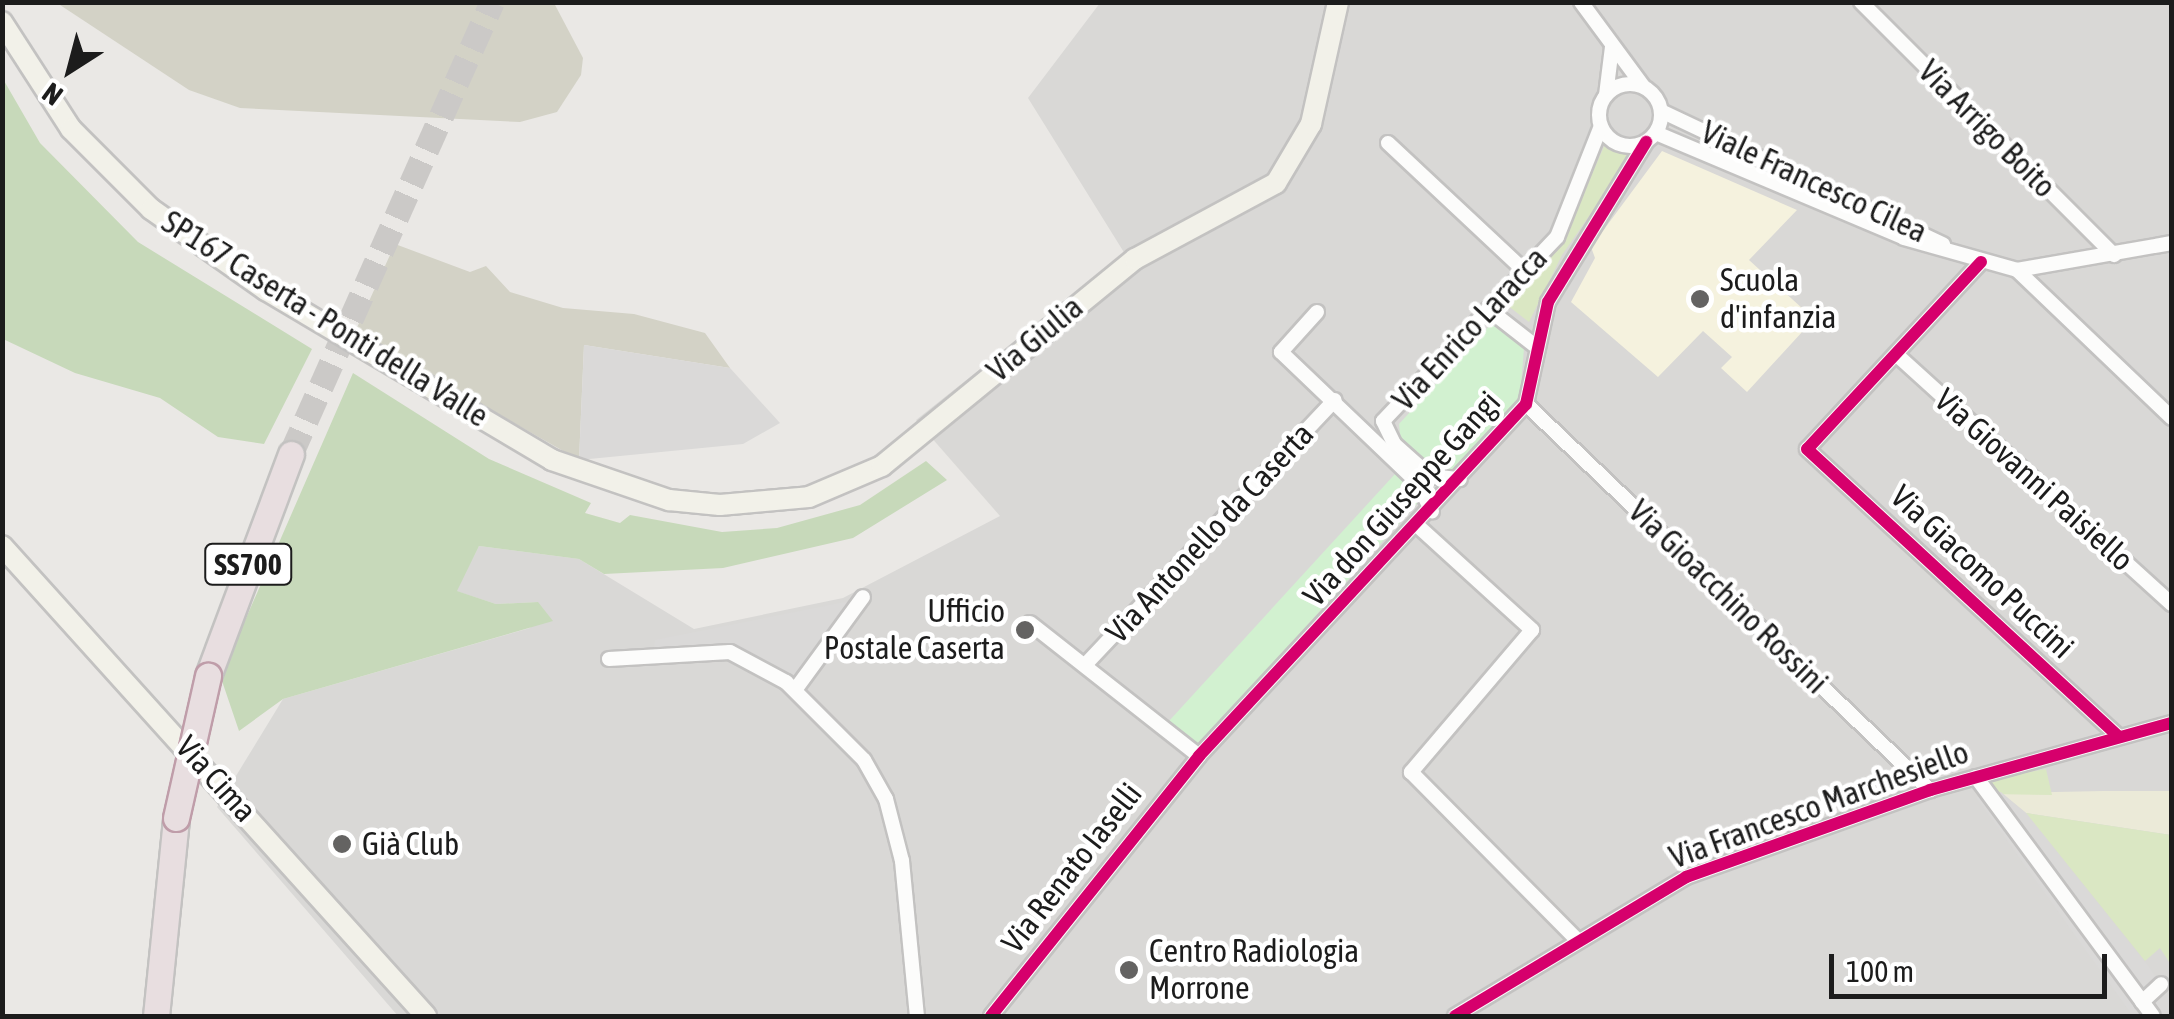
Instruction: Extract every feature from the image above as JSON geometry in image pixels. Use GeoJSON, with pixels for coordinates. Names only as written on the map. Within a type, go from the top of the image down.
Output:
{"type":"FeatureCollection","features":[{"type":"Feature","properties":{"kind":"highway","name":"SS700"},"geometry":{"type":"LineString","coordinates":[[156,1016],[176,818],[208,676],[292,454]]}},
{"type":"Feature","properties":{"kind":"main road","name":"Via Giulia"},"geometry":{"type":"LineString","coordinates":[[608,482],[670,500],[767,504],[836,489],[882,466],[1135,259],[1276,183],[1311,124],[1338,2]]}},
{"type":"Feature","properties":{"kind":"main road","name":"SP167 Caserta - Ponti della Valle"},"geometry":{"type":"LineString","coordinates":[[2,22],[70,129],[151,210],[377,358],[552,460],[608,482]]}},
{"type":"Feature","properties":{"kind":"main road","name":"Via Cima"},"geometry":{"type":"LineString","coordinates":[[2,546],[426,1016]]}},
{"type":"Feature","properties":{"kind":"street","name":"Via Arrigo Boito"},"geometry":{"type":"LineString","coordinates":[[1861,2],[2114,256]]}},
{"type":"Feature","properties":{"kind":"street"},"geometry":{"type":"LineString","coordinates":[[1589,6],[1612,47],[1661,111],[1651,137],[1615,142],[1601,126],[1612,47]]}},
{"type":"Feature","properties":{"kind":"street"},"geometry":{"type":"LineString","coordinates":[[1606,95],[1624,84],[1644,87]]}},
{"type":"Feature","properties":{"kind":"street","name":"Viale Francesco Cilea"},"geometry":{"type":"LineString","coordinates":[[1661,111],[1966,256]]}},
{"type":"Feature","properties":{"kind":"street","name":"Via Enrico Laracca"},"geometry":{"type":"LineString","coordinates":[[1383,421],[1558,237],[1601,126]]}},
{"type":"Feature","properties":{"kind":"street","name":"Viale Francesco Cilea"},"geometry":{"type":"LineString","coordinates":[[1651,137],[1981,262],[2017,270],[2172,243]]}},
{"type":"Feature","properties":{"kind":"street","name":"Via don Giuseppe Gangi"},"geometry":{"type":"LineString","coordinates":[[1199,756],[1419,527],[1526,404],[1534,345],[1548,302],[1651,137]]}},
{"type":"Feature","properties":{"kind":"street"},"geometry":{"type":"LineString","coordinates":[[1388,143],[1525,271]]}},
{"type":"Feature","properties":{"kind":"street"},"geometry":{"type":"LineString","coordinates":[[1897,355],[1981,262]]}},
{"type":"Feature","properties":{"kind":"street"},"geometry":{"type":"LineString","coordinates":[[2017,270],[2172,418]]}},
{"type":"Feature","properties":{"kind":"street"},"geometry":{"type":"LineString","coordinates":[[1488,308],[1534,345]]}},
{"type":"Feature","properties":{"kind":"street"},"geometry":{"type":"LineString","coordinates":[[1317,312],[1281,352],[1424,490],[1432,511]]}},
{"type":"Feature","properties":{"kind":"street","name":"Via Giacomo Puccini"},"geometry":{"type":"LineString","coordinates":[[1897,355],[1808,449],[2118,736]]}},
{"type":"Feature","properties":{"kind":"street","name":"Via Giovanni Paisiello"},"geometry":{"type":"LineString","coordinates":[[1897,355],[2172,604]]}},
{"type":"Feature","properties":{"kind":"street","name":"Via Antonello da Caserta"},"geometry":{"type":"LineString","coordinates":[[1085,665],[1335,400]]}},
{"type":"Feature","properties":{"kind":"street","name":"Via Gioacchino Rossini"},"geometry":{"type":"LineString","coordinates":[[1526,404],[1930,790]]}},
{"type":"Feature","properties":{"kind":"street"},"geometry":{"type":"LineString","coordinates":[[1360,425],[1383,421],[1394,444],[1430,476],[1460,479]]}},
{"type":"Feature","properties":{"kind":"street"},"geometry":{"type":"LineString","coordinates":[[1419,527],[1532,630],[1411,772],[1577,940]]}},
{"type":"Feature","properties":{"kind":"street"},"geometry":{"type":"LineString","coordinates":[[795,690],[863,597]]}},
{"type":"Feature","properties":{"kind":"street"},"geometry":{"type":"LineString","coordinates":[[1030,624],[1199,756]]}},
{"type":"Feature","properties":{"kind":"street"},"geometry":{"type":"LineString","coordinates":[[609,659],[730,652],[795,690],[864,760],[886,798],[902,861],[917,1016]]}},
{"type":"Feature","properties":{"kind":"street","name":"Via Francesco Marchesiello"},"geometry":{"type":"LineString","coordinates":[[1455,1016],[1686,877],[1930,790],[2172,723]]}},
{"type":"Feature","properties":{"kind":"street","name":"Via Renato Iaselli"},"geometry":{"type":"LineString","coordinates":[[991,1016],[1199,756]]}},
{"type":"Feature","properties":{"kind":"street"},"geometry":{"type":"LineString","coordinates":[[1976,776],[2154,1016]]}},
{"type":"Feature","properties":{"kind":"street"},"geometry":{"type":"LineString","coordinates":[[2142,1002],[2161,984]]}},
{"type":"Feature","properties":{"kind":"shaded area"},"geometry":{"type":"Polygon","coordinates":[[[57,3],[554,3],[583,58],[581,75],[557,112],[520,122],[240,108],[189,90],[57,3]]]}},
{"type":"Feature","properties":{"kind":"shaded area"},"geometry":{"type":"Polygon","coordinates":[[[1100,3],[2171,3],[2171,1016],[398,1016],[217,807],[283,699],[530,628],[538,602],[496,604],[456,591],[479,546],[579,559],[694,629],[843,598],[1000,516],[916,420],[1125,254],[1028,98],[1100,3]]]}},
{"type":"Feature","properties":{"kind":"shaded area"},"geometry":{"type":"Polygon","coordinates":[[[1662,151],[1797,210],[1749,260],[1814,319],[1747,392],[1721,368],[1732,357],[1703,331],[1658,377],[1571,302],[1595,258],[1591,247],[1662,151]]]}},
{"type":"Feature","properties":{"kind":"shaded area"},"geometry":{"type":"Polygon","coordinates":[[[395,244],[470,272],[486,266],[510,292],[563,308],[634,314],[705,333],[730,368],[584,345],[579,460],[355,332],[395,244]]]}},
{"type":"Feature","properties":{"kind":"shaded area"},"geometry":{"type":"Polygon","coordinates":[[[584,345],[730,368],[780,423],[743,444],[579,460],[584,345]]]}},
{"type":"Feature","properties":{"kind":"shaded area"},"geometry":{"type":"Polygon","coordinates":[[[845,602],[859,614],[804,689],[731,647],[654,647],[655,640],[845,602]]]}},
{"type":"Feature","properties":{"kind":"shaded area"},"geometry":{"type":"Polygon","coordinates":[[[2001,792],[2026,813],[2149,967],[2171,1000],[2171,1016],[2133,1016],[1976,797],[2001,792]]]}},
{"type":"Feature","properties":{"kind":"green space"},"geometry":{"type":"Polygon","coordinates":[[[3,79],[40,143],[138,242],[312,349],[264,444],[218,437],[160,398],[75,373],[3,339],[3,79]]]}},
{"type":"Feature","properties":{"kind":"green space"},"geometry":{"type":"Polygon","coordinates":[[[1606,142],[1632,154],[1562,255],[1529,322],[1507,305],[1563,240],[1606,142]]]}},
{"type":"Feature","properties":{"kind":"green space"},"geometry":{"type":"Polygon","coordinates":[[[1492,323],[1524,348],[1520,399],[1453,474],[1432,469],[1401,442],[1399,424],[1492,323]]]}},
{"type":"Feature","properties":{"kind":"green space"},"geometry":{"type":"Polygon","coordinates":[[[353,373],[489,459],[591,503],[585,513],[620,523],[630,515],[722,532],[777,528],[860,505],[926,461],[947,480],[853,538],[723,568],[604,574],[579,559],[479,546],[457,591],[496,604],[538,602],[553,621],[283,699],[239,731],[222,681],[353,373]]]}},
{"type":"Feature","properties":{"kind":"green space"},"geometry":{"type":"Polygon","coordinates":[[[1395,474],[1422,498],[1199,745],[1169,721],[1395,474]]]}},
{"type":"Feature","properties":{"kind":"green space"},"geometry":{"type":"Polygon","coordinates":[[[2046,769],[2052,795],[1992,794],[1984,780],[2046,769]]]}},
{"type":"Feature","properties":{"kind":"green space"},"geometry":{"type":"Polygon","coordinates":[[[2171,791],[2171,835],[2026,813],[2001,793],[2171,791]]]}},
{"type":"Feature","properties":{"kind":"green space"},"geometry":{"type":"Polygon","coordinates":[[[2026,813],[2171,835],[2171,965],[2160,948],[2145,961],[2026,813]]]}},
{"type":"Feature","properties":{"kind":"tunnel"},"geometry":{"type":"LineString","coordinates":[[291,454],[492,2]]}},
{"type":"Feature","properties":{"kind":"cycle path"},"geometry":{"type":"LineString","coordinates":[[991,1016],[1199,756],[1526,404],[1548,302],[1646,142]]}},
{"type":"Feature","properties":{"kind":"cycle path"},"geometry":{"type":"LineString","coordinates":[[1981,262],[1807,449],[2118,736]]}},
{"type":"Feature","properties":{"kind":"cycle path"},"geometry":{"type":"LineString","coordinates":[[1455,1016],[1686,877],[1930,790],[2172,723]]}},
{"type":"Feature","properties":{"kind":"place","name":"Scuola d'infanzia"},"geometry":{"type":"Point","coordinates":[1700,299]}},
{"type":"Feature","properties":{"kind":"place","name":"Ufficio Postale Caserta"},"geometry":{"type":"Point","coordinates":[1025,630]}},
{"type":"Feature","properties":{"kind":"place","name":"Già Club"},"geometry":{"type":"Point","coordinates":[342,844]}},
{"type":"Feature","properties":{"kind":"place","name":"Centro Radiologia Morrone"},"geometry":{"type":"Point","coordinates":[1129,970]}}]}
